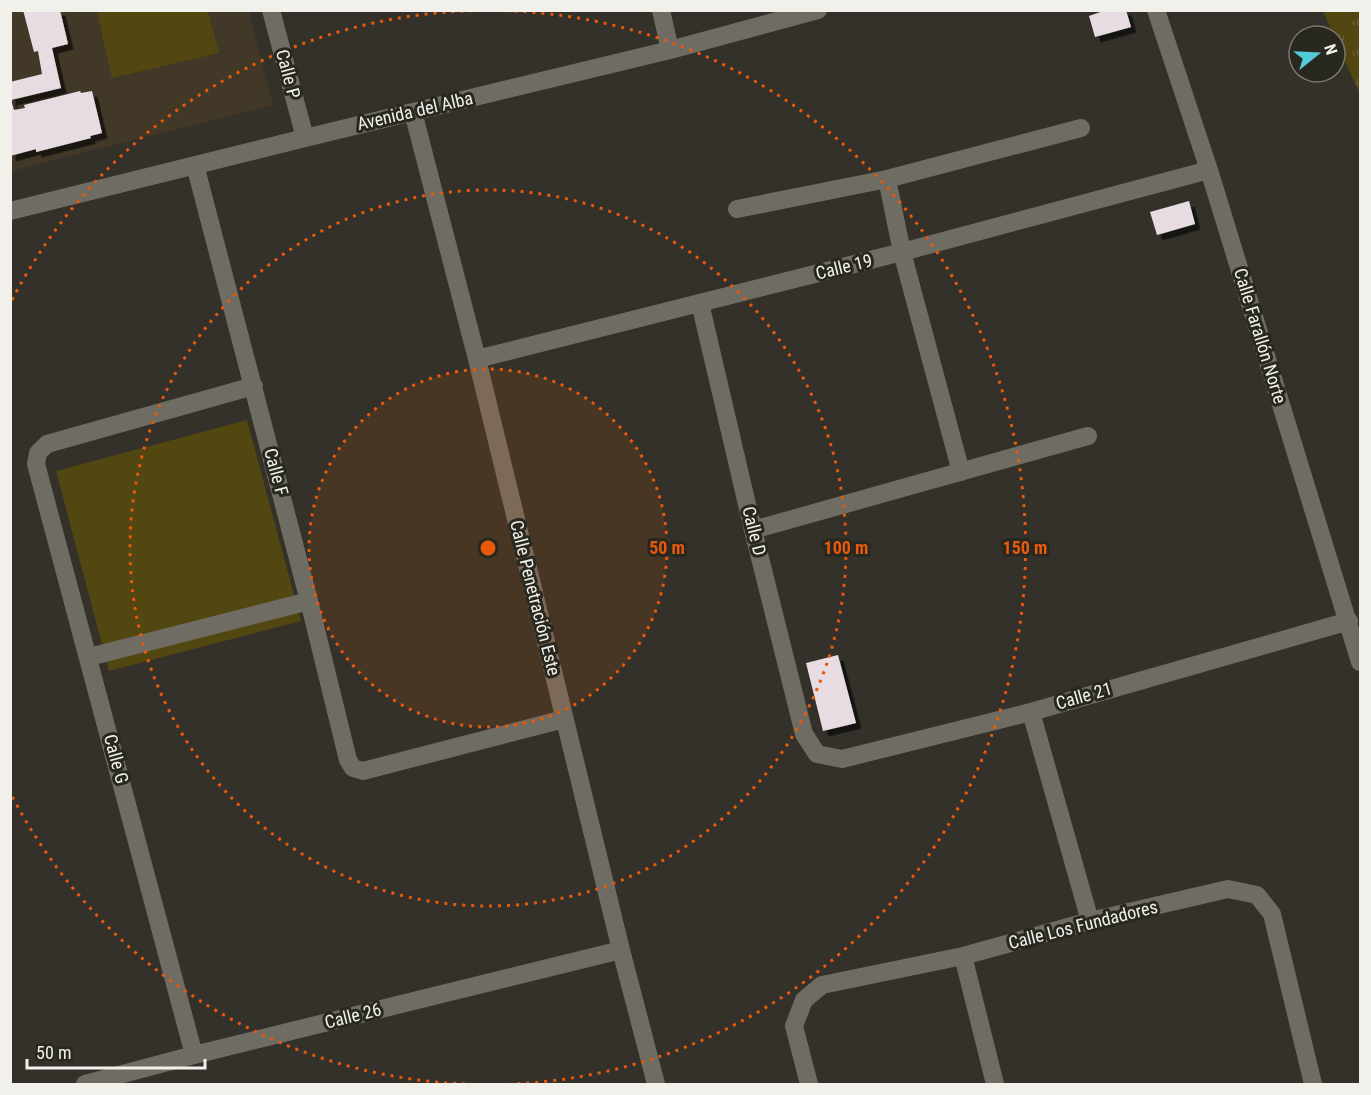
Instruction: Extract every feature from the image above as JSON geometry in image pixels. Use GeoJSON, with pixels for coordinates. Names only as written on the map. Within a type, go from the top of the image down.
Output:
{"type":"FeatureCollection","features":[{"type":"Feature","properties":{"kind":"street","name":"Calle P"},"geometry":{"type":"LineString","coordinates":[[271,10],[304,138]]}},
{"type":"Feature","properties":{"kind":"street"},"geometry":{"type":"LineString","coordinates":[[661,10],[670,50]]}},
{"type":"Feature","properties":{"kind":"street","name":"Avenida del Alba"},"geometry":{"type":"LineString","coordinates":[[10,211],[670,50],[818,10]]}},
{"type":"Feature","properties":{"kind":"street","name":"Calle Farallón Norte"},"geometry":{"type":"LineString","coordinates":[[1156,10],[1209,170],[1360,662]]}},
{"type":"Feature","properties":{"kind":"street","name":"Calle Penetración Este"},"geometry":{"type":"LineString","coordinates":[[413,111],[477,359],[621,950],[656,1084]]}},
{"type":"Feature","properties":{"kind":"street"},"geometry":{"type":"LineString","coordinates":[[737,209],[887,179],[1081,128]]}},
{"type":"Feature","properties":{"kind":"street","name":"Calle F"},"geometry":{"type":"LineString","coordinates":[[195,165],[254,386],[348,760],[353,768],[363,771],[564,719]]}},
{"type":"Feature","properties":{"kind":"street","name":"Calle 19"},"geometry":{"type":"LineString","coordinates":[[477,359],[902,252],[1209,170]]}},
{"type":"Feature","properties":{"kind":"street"},"geometry":{"type":"LineString","coordinates":[[887,179],[902,252],[961,472]]}},
{"type":"Feature","properties":{"kind":"street","name":"Calle D"},"geometry":{"type":"LineString","coordinates":[[700,303],[804,734],[817,754]]}},
{"type":"Feature","properties":{"kind":"street","name":"Calle G"},"geometry":{"type":"LineString","coordinates":[[194,1055],[36,464],[38,453],[47,444],[254,386]]}},
{"type":"Feature","properties":{"kind":"street"},"geometry":{"type":"LineString","coordinates":[[753,530],[1088,436]]}},
{"type":"Feature","properties":{"kind":"street"},"geometry":{"type":"LineString","coordinates":[[88,657],[309,601]]}},
{"type":"Feature","properties":{"kind":"street","name":"Calle 21"},"geometry":{"type":"LineString","coordinates":[[817,754],[842,759],[1031,712],[1349,621]]}},
{"type":"Feature","properties":{"kind":"street"},"geometry":{"type":"LineString","coordinates":[[1031,712],[1090,921]]}},
{"type":"Feature","properties":{"kind":"street","name":"Calle Los Fundadores"},"geometry":{"type":"LineString","coordinates":[[809,1084],[794,1026],[804,1000],[822,985],[963,956],[1090,921],[1228,889],[1257,895],[1272,914],[1313,1084]]}},
{"type":"Feature","properties":{"kind":"street","name":"Calle 26"},"geometry":{"type":"LineString","coordinates":[[85,1084],[621,950]]}},
{"type":"Feature","properties":{"kind":"street"},"geometry":{"type":"LineString","coordinates":[[963,956],[995,1084]]}},
{"type":"Feature","properties":{"kind":"shaded area"},"geometry":{"type":"Polygon","coordinates":[[[11,11],[249,11],[273,105],[11,171],[11,11]]]}},
{"type":"Feature","properties":{"kind":"green space"},"geometry":{"type":"Polygon","coordinates":[[[108,10],[208,11],[219,53],[112,78],[97,13],[108,10]]]}},
{"type":"Feature","properties":{"kind":"green space"},"geometry":{"type":"Polygon","coordinates":[[[1323,11],[1360,11],[1360,95],[1347,65],[1347,24],[1329,24],[1323,11]]]}},
{"type":"Feature","properties":{"kind":"green space"},"geometry":{"type":"Polygon","coordinates":[[[247,420],[301,621],[109,671],[56,471],[247,420]]]}},
{"type":"Feature","properties":{"kind":"building"},"geometry":{"type":"Polygon","coordinates":[[[23,10],[60,10],[68,44],[52,48],[61,88],[11,100],[14,110],[25,108],[24,105],[80,91],[81,93],[92,91],[102,133],[36,152],[36,149],[10,156],[10,82],[42,74],[38,51],[34,52],[23,10]]]}},
{"type":"Feature","properties":{"kind":"building"},"geometry":{"type":"Polygon","coordinates":[[[1106,10],[1126,10],[1131,27],[1095,37],[1089,16],[1106,10]]]}},
{"type":"Feature","properties":{"kind":"building"},"geometry":{"type":"Polygon","coordinates":[[[1189,201],[1195,224],[1157,235],[1150,212],[1189,201]]]}},
{"type":"Feature","properties":{"kind":"building"},"geometry":{"type":"Polygon","coordinates":[[[838,655],[856,723],[823,731],[806,663],[838,655]]]}}]}
